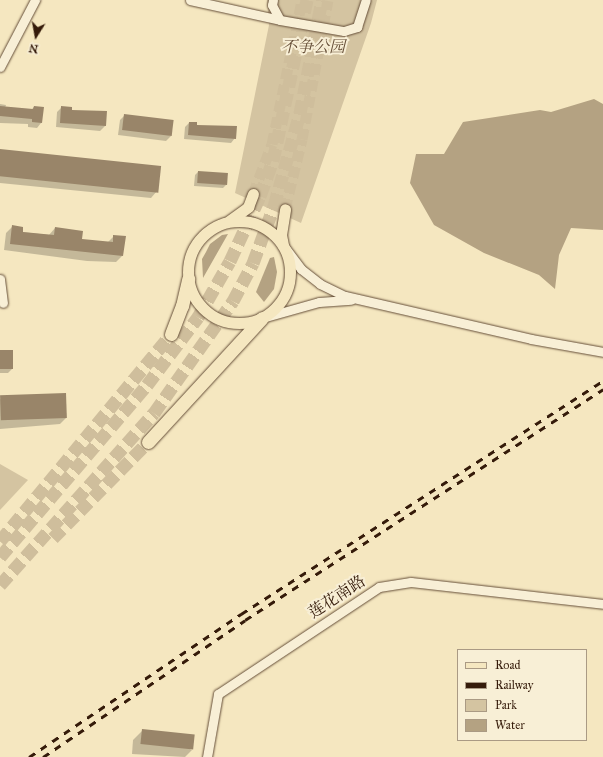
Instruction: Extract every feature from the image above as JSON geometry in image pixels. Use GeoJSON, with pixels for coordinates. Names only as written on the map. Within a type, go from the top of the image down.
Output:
{"type":"FeatureCollection","features":[{"type":"Feature","properties":{"kind":"highway"},"geometry":{"type":"LineString","coordinates":[[171,334],[182,306],[188,279]]}},
{"type":"Feature","properties":{"kind":"highway"},"geometry":{"type":"LineString","coordinates":[[148,442],[262,318]]}},
{"type":"Feature","properties":{"kind":"main road"},"geometry":{"type":"LineString","coordinates":[[253,194],[248,207],[234,220],[228,221],[205,233],[194,246],[188,265],[188,279],[195,299],[212,316],[234,323],[247,322],[262,318],[277,307],[286,292],[290,269],[283,245],[282,230],[286,209]]}},
{"type":"Feature","properties":{"kind":"main road"},"geometry":{"type":"LineString","coordinates":[[228,221],[244,221],[261,226],[283,245]]}},
{"type":"Feature","properties":{"kind":"street"},"geometry":{"type":"LineString","coordinates":[[0,67],[35,0]]}},
{"type":"Feature","properties":{"kind":"street"},"geometry":{"type":"LineString","coordinates":[[190,0],[280,20],[344,31],[357,27],[366,0]]}},
{"type":"Feature","properties":{"kind":"street"},"geometry":{"type":"LineString","coordinates":[[273,0],[272,4],[280,20]]}},
{"type":"Feature","properties":{"kind":"street"},"geometry":{"type":"LineString","coordinates":[[283,245],[291,258],[320,284],[356,299],[530,339],[603,352]]}},
{"type":"Feature","properties":{"kind":"street"},"geometry":{"type":"LineString","coordinates":[[0,279],[3,304]]}},
{"type":"Feature","properties":{"kind":"street"},"geometry":{"type":"LineString","coordinates":[[262,318],[318,302],[356,299]]}},
{"type":"Feature","properties":{"kind":"street","name":"莲花南路"},"geometry":{"type":"LineString","coordinates":[[207,757],[218,694],[379,587],[411,582],[603,604]]}},
{"type":"Feature","properties":{"kind":"green space","name":"不争公园"},"geometry":{"type":"Polygon","coordinates":[[[267,0],[377,0],[371,23],[301,223],[235,193],[269,25],[267,0]]]}},
{"type":"Feature","properties":{"kind":"green space"},"geometry":{"type":"Polygon","coordinates":[[[0,464],[28,480],[0,510],[0,464]]]}},
{"type":"Feature","properties":{"kind":"water"},"geometry":{"type":"Polygon","coordinates":[[[594,99],[603,104],[603,230],[571,228],[559,255],[555,289],[539,275],[484,253],[434,225],[410,183],[416,154],[444,154],[463,122],[540,110],[551,112],[594,99]]]}},
{"type":"Feature","properties":{"kind":"water"},"geometry":{"type":"Polygon","coordinates":[[[228,234],[203,278],[202,259],[210,244],[222,235],[228,234]]]}},
{"type":"Feature","properties":{"kind":"water"},"geometry":{"type":"Polygon","coordinates":[[[274,257],[277,272],[274,289],[264,302],[256,292],[270,258],[274,257]]]}},
{"type":"Feature","properties":{"kind":"building"},"geometry":{"type":"Polygon","coordinates":[[[0,106],[33,109],[34,106],[44,107],[42,123],[32,122],[32,119],[0,116],[0,106]]]}},
{"type":"Feature","properties":{"kind":"building"},"geometry":{"type":"Polygon","coordinates":[[[61,106],[72,107],[72,110],[107,111],[106,126],[60,123],[61,106]]]}},
{"type":"Feature","properties":{"kind":"building"},"geometry":{"type":"Polygon","coordinates":[[[124,114],[174,120],[172,136],[122,130],[124,114]]]}},
{"type":"Feature","properties":{"kind":"building"},"geometry":{"type":"Polygon","coordinates":[[[189,122],[197,122],[197,125],[237,126],[236,139],[188,135],[189,122]]]}},
{"type":"Feature","properties":{"kind":"building"},"geometry":{"type":"Polygon","coordinates":[[[0,149],[161,166],[158,193],[0,176],[0,149]]]}},
{"type":"Feature","properties":{"kind":"building"},"geometry":{"type":"Polygon","coordinates":[[[198,171],[228,173],[227,185],[197,183],[198,171]]]}},
{"type":"Feature","properties":{"kind":"building"},"geometry":{"type":"Polygon","coordinates":[[[12,225],[23,227],[23,232],[54,235],[55,227],[83,231],[82,239],[113,242],[113,235],[126,236],[123,256],[10,244],[12,225]]]}},
{"type":"Feature","properties":{"kind":"building"},"geometry":{"type":"Polygon","coordinates":[[[0,350],[13,350],[13,369],[0,369],[0,350]]]}},
{"type":"Feature","properties":{"kind":"building"},"geometry":{"type":"Polygon","coordinates":[[[66,393],[67,418],[1,420],[0,395],[66,393]]]}},
{"type":"Feature","properties":{"kind":"building"},"geometry":{"type":"Polygon","coordinates":[[[142,729],[195,735],[193,749],[140,744],[142,729]]]}},
{"type":"Feature","properties":{"kind":"tunnel"},"geometry":{"type":"LineString","coordinates":[[253,194],[272,144],[302,0]]}},
{"type":"Feature","properties":{"kind":"tunnel"},"geometry":{"type":"LineString","coordinates":[[0,557],[147,385],[198,317],[230,261],[260,196],[273,161],[307,0]]}},
{"type":"Feature","properties":{"kind":"tunnel"},"geometry":{"type":"LineString","coordinates":[[0,585],[154,413],[233,301],[253,263],[274,206],[300,113],[322,0]]}},
{"type":"Feature","properties":{"kind":"tunnel"},"geometry":{"type":"LineString","coordinates":[[285,209],[302,139],[328,0]]}},
{"type":"Feature","properties":{"kind":"tunnel"},"geometry":{"type":"LineString","coordinates":[[0,541],[171,334]]}},
{"type":"Feature","properties":{"kind":"tunnel"},"geometry":{"type":"LineString","coordinates":[[53,538],[148,442]]}},
{"type":"Feature","properties":{"kind":"railway"},"geometry":{"type":"LineString","coordinates":[[29,757],[241,614],[603,381]]}},
{"type":"Feature","properties":{"kind":"railway"},"geometry":{"type":"LineString","coordinates":[[43,757],[245,620],[603,389]]}}]}
